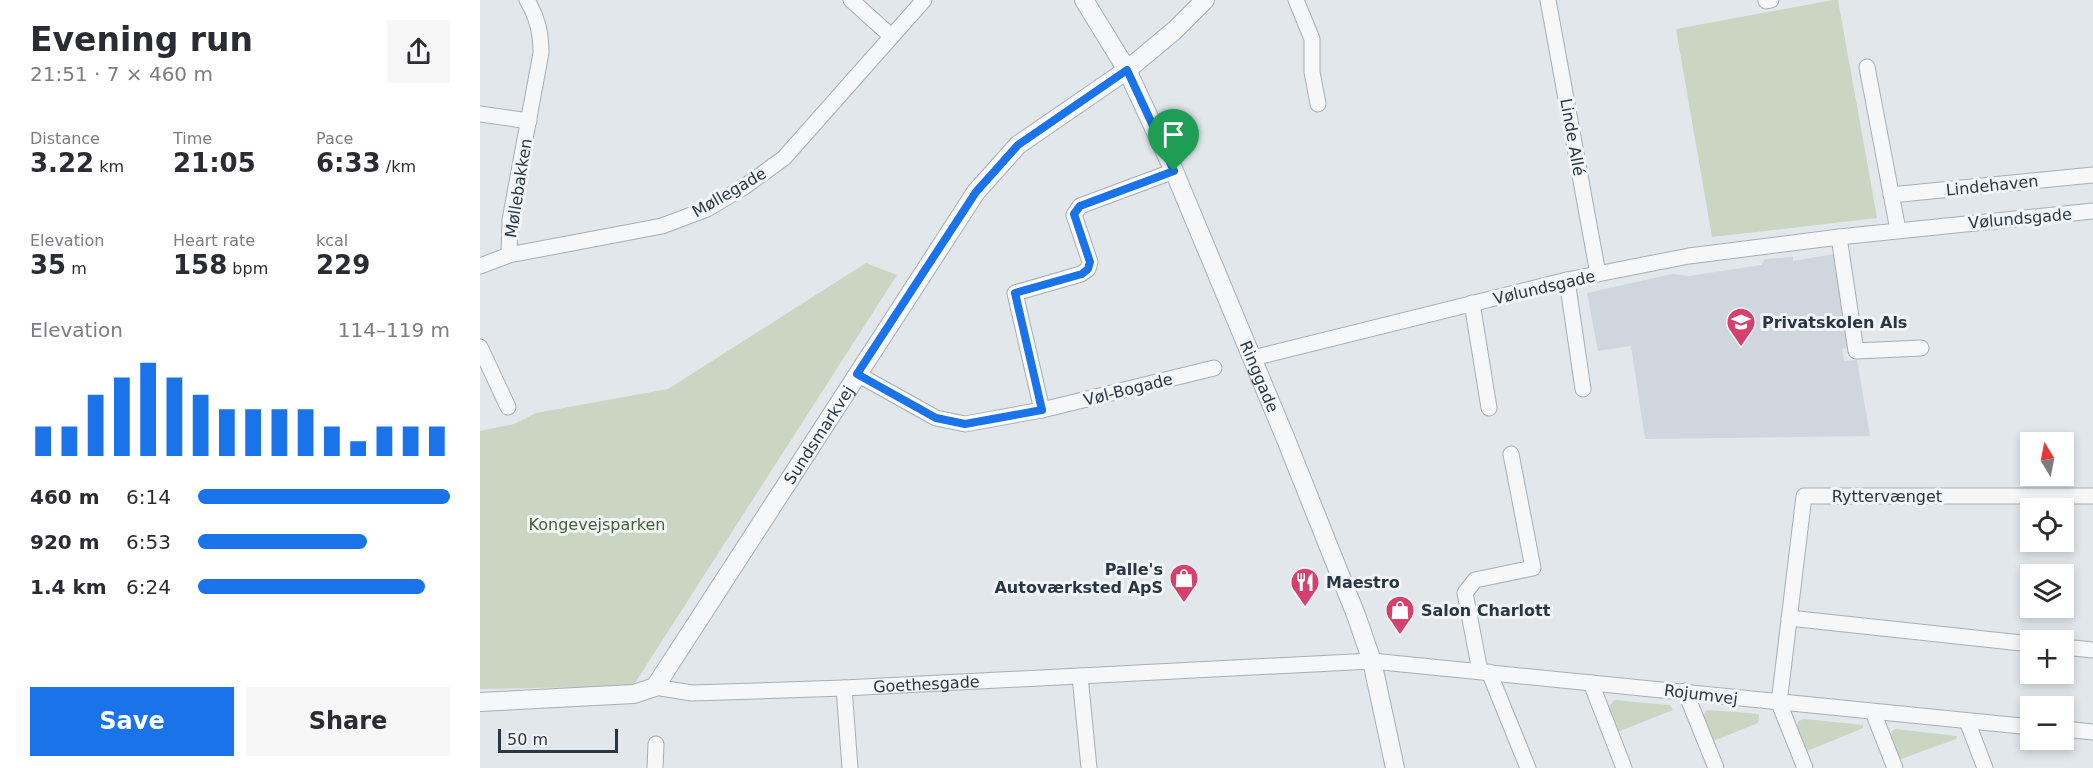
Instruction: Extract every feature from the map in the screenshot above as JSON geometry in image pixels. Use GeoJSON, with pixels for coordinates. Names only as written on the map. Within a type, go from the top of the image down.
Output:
{"type":"FeatureCollection","features":[{"type":"Feature","properties":{"kind":"street","name":"Møllebakken"},"geometry":{"type":"LineString","coordinates":[[509,255],[510,220],[541,53],[541,38],[536,16],[526,0]]}},
{"type":"Feature","properties":{"kind":"street"},"geometry":{"type":"LineString","coordinates":[[851,0],[891,36]]}},
{"type":"Feature","properties":{"kind":"street","name":"Møllegade"},"geometry":{"type":"LineString","coordinates":[[480,266],[509,255],[662,226],[706,209],[744,187],[784,158],[924,0]]}},
{"type":"Feature","properties":{"kind":"street","name":"Ringgade"},"geometry":{"type":"LineString","coordinates":[[1084,0],[1127,70],[1174,171],[1253,357],[1356,615],[1372,661],[1395,768]]}},
{"type":"Feature","properties":{"kind":"street","name":"Sundsmarkvej"},"geometry":{"type":"LineString","coordinates":[[655,687],[976,192],[1018,145],[1127,70],[1175,30],[1205,0]]}},
{"type":"Feature","properties":{"kind":"street"},"geometry":{"type":"LineString","coordinates":[[1296,0],[1312,39],[1314,57],[1312,72],[1318,104]]}},
{"type":"Feature","properties":{"kind":"street","name":"Linde Allé"},"geometry":{"type":"LineString","coordinates":[[1548,0],[1598,274]]}},
{"type":"Feature","properties":{"kind":"street"},"geometry":{"type":"LineString","coordinates":[[1867,67],[1898,230]]}},
{"type":"Feature","properties":{"kind":"street","name":"Møllebakken"},"geometry":{"type":"LineString","coordinates":[[480,114],[529,121]]}},
{"type":"Feature","properties":{"kind":"street"},"geometry":{"type":"LineString","coordinates":[[1042,410],[1015,293],[1082,274],[1088,269],[1090,262],[1074,214],[1080,206],[1174,171]]}},
{"type":"Feature","properties":{"kind":"street","name":"Lindehaven"},"geometry":{"type":"LineString","coordinates":[[1891,195],[2093,175]]}},
{"type":"Feature","properties":{"kind":"street","name":"Vølundsgade"},"geometry":{"type":"LineString","coordinates":[[1253,357],[1567,280],[1689,256],[1898,230],[2093,211]]}},
{"type":"Feature","properties":{"kind":"street"},"geometry":{"type":"LineString","coordinates":[[1839,237],[1857,351],[1921,348]]}},
{"type":"Feature","properties":{"kind":"street"},"geometry":{"type":"LineString","coordinates":[[1567,280],[1584,389]]}},
{"type":"Feature","properties":{"kind":"street"},"geometry":{"type":"LineString","coordinates":[[1472,303],[1489,408]]}},
{"type":"Feature","properties":{"kind":"street"},"geometry":{"type":"LineString","coordinates":[[480,347],[508,407]]}},
{"type":"Feature","properties":{"kind":"street","name":"Vøl-Bogade"},"geometry":{"type":"LineString","coordinates":[[857,374],[936,418],[965,424],[1042,410],[1214,368]]}},
{"type":"Feature","properties":{"kind":"street"},"geometry":{"type":"LineString","coordinates":[[1511,454],[1533,568],[1475,580],[1465,593],[1484,671],[1528,768]]}},
{"type":"Feature","properties":{"kind":"street","name":"Ryttervænget"},"geometry":{"type":"LineString","coordinates":[[1779,703],[1804,496],[2093,496]]}},
{"type":"Feature","properties":{"kind":"street"},"geometry":{"type":"LineString","coordinates":[[1789,618],[2020,643]]}},
{"type":"Feature","properties":{"kind":"street"},"geometry":{"type":"LineString","coordinates":[[2074,648],[2093,650]]}},
{"type":"Feature","properties":{"kind":"street","name":"Rojumvej"},"geometry":{"type":"LineString","coordinates":[[1372,661],[2020,726]]}},
{"type":"Feature","properties":{"kind":"street","name":"Goethesgade"},"geometry":{"type":"LineString","coordinates":[[480,702],[634,694],[655,687],[692,693],[844,688],[1372,661]]}},
{"type":"Feature","properties":{"kind":"street"},"geometry":{"type":"LineString","coordinates":[[1080,676],[1089,768]]}},
{"type":"Feature","properties":{"kind":"street"},"geometry":{"type":"LineString","coordinates":[[1591,683],[1624,768]]}},
{"type":"Feature","properties":{"kind":"street"},"geometry":{"type":"LineString","coordinates":[[844,688],[850,768]]}},
{"type":"Feature","properties":{"kind":"street"},"geometry":{"type":"LineString","coordinates":[[1685,691],[1716,768]]}},
{"type":"Feature","properties":{"kind":"street"},"geometry":{"type":"LineString","coordinates":[[1779,703],[1805,768]]}},
{"type":"Feature","properties":{"kind":"street"},"geometry":{"type":"LineString","coordinates":[[1873,712],[1895,768]]}},
{"type":"Feature","properties":{"kind":"street"},"geometry":{"type":"LineString","coordinates":[[1967,721],[1985,768]]}},
{"type":"Feature","properties":{"kind":"street"},"geometry":{"type":"LineString","coordinates":[[2074,730],[2093,732]]}},
{"type":"Feature","properties":{"kind":"street"},"geometry":{"type":"LineString","coordinates":[[654,768],[656,744]]}},
{"type":"Feature","properties":{"kind":"shaded area","name":"Privatskolen Als"},"geometry":{"type":"Polygon","coordinates":[[[1834,254],[1851,347],[1842,349],[1844,361],[1857,360],[1870,436],[1645,439],[1631,346],[1598,351],[1587,293],[1672,274],[1689,276],[1761,265],[1765,259],[1793,257],[1793,261],[1834,254]]]}},
{"type":"Feature","properties":{"kind":"green space"},"geometry":{"type":"Polygon","coordinates":[[[1838,0],[1877,218],[1712,237],[1676,29],[1838,0]]]}},
{"type":"Feature","properties":{"kind":"green space","name":"Kongevejsparken"},"geometry":{"type":"Polygon","coordinates":[[[866,263],[897,275],[633,686],[480,689],[480,431],[514,424],[536,413],[668,389],[866,263]]]}},
{"type":"Feature","properties":{"kind":"green space"},"geometry":{"type":"Polygon","coordinates":[[[1614,700],[1670,705],[1673,710],[1617,732],[1609,707],[1614,700]]]}},
{"type":"Feature","properties":{"kind":"green space"},"geometry":{"type":"Polygon","coordinates":[[[1706,711],[1759,714],[1758,723],[1711,742],[1702,718],[1706,711]]]}},
{"type":"Feature","properties":{"kind":"green space"},"geometry":{"type":"Polygon","coordinates":[[[1804,719],[1863,725],[1863,728],[1805,752],[1796,728],[1799,721],[1804,719]]]}},
{"type":"Feature","properties":{"kind":"green space"},"geometry":{"type":"Polygon","coordinates":[[[1895,729],[1957,736],[1956,739],[1898,760],[1890,739],[1895,729]]]}},
{"type":"Feature","properties":{"kind":"place","name":"Privatskolen Als"},"geometry":{"type":"Point","coordinates":[1741,348]}},
{"type":"Feature","properties":{"kind":"place","name":"Palle's Autoværksted ApS"},"geometry":{"type":"Point","coordinates":[1184,604]}},
{"type":"Feature","properties":{"kind":"place","name":"Maestro"},"geometry":{"type":"Point","coordinates":[1305,608]}},
{"type":"Feature","properties":{"kind":"place","name":"Salon Charlott"},"geometry":{"type":"Point","coordinates":[1400,636]}},
{"type":"Feature","properties":{"kind":"route"},"geometry":{"type":"LineString","coordinates":[[1127,70],[1174,171],[1080,206],[1074,214],[1090,262],[1088,269],[1082,274],[1015,293],[1042,410],[998,420],[965,424],[936,418],[857,374],[976,192],[998,165],[1018,145],[1127,70]]}}]}
